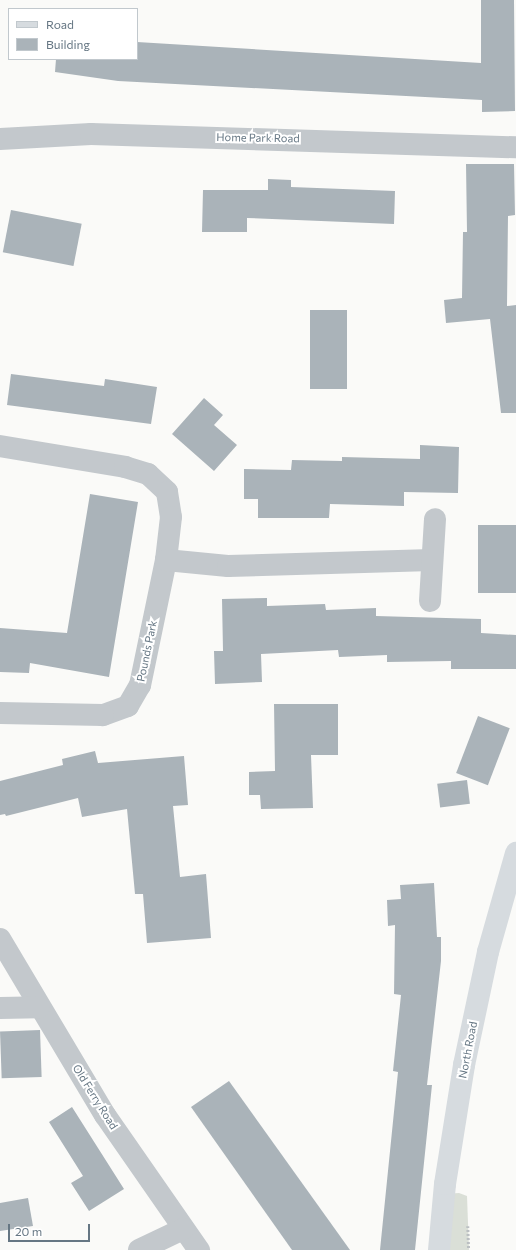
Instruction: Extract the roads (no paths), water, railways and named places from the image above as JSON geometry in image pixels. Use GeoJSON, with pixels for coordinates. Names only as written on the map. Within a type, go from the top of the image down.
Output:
{"type":"FeatureCollection","features":[{"type":"Feature","properties":{"kind":"main road","name":"North Road"},"geometry":{"type":"LineString","coordinates":[[439,1250],[445,1184],[464,1065],[488,952],[516,854]]}},
{"type":"Feature","properties":{"kind":"street","name":"Home Park Road"},"geometry":{"type":"LineString","coordinates":[[0,139],[90,134],[516,147]]}},
{"type":"Feature","properties":{"kind":"street","name":"Pounds Park"},"geometry":{"type":"LineString","coordinates":[[0,446],[124,467],[148,474],[167,492],[171,517],[166,560],[140,685],[128,706],[103,715],[0,713]]}},
{"type":"Feature","properties":{"kind":"street"},"geometry":{"type":"LineString","coordinates":[[430,601],[435,518]]}},
{"type":"Feature","properties":{"kind":"street"},"geometry":{"type":"LineString","coordinates":[[166,560],[228,566],[432,560]]}},
{"type":"Feature","properties":{"kind":"street","name":"Old Ferry Road"},"geometry":{"type":"LineString","coordinates":[[0,938],[39,1007],[105,1115],[183,1229],[200,1250]]}},
{"type":"Feature","properties":{"kind":"street"},"geometry":{"type":"LineString","coordinates":[[0,1008],[39,1007]]}},
{"type":"Feature","properties":{"kind":"street"},"geometry":{"type":"LineString","coordinates":[[139,1250],[183,1229]]}}]}
